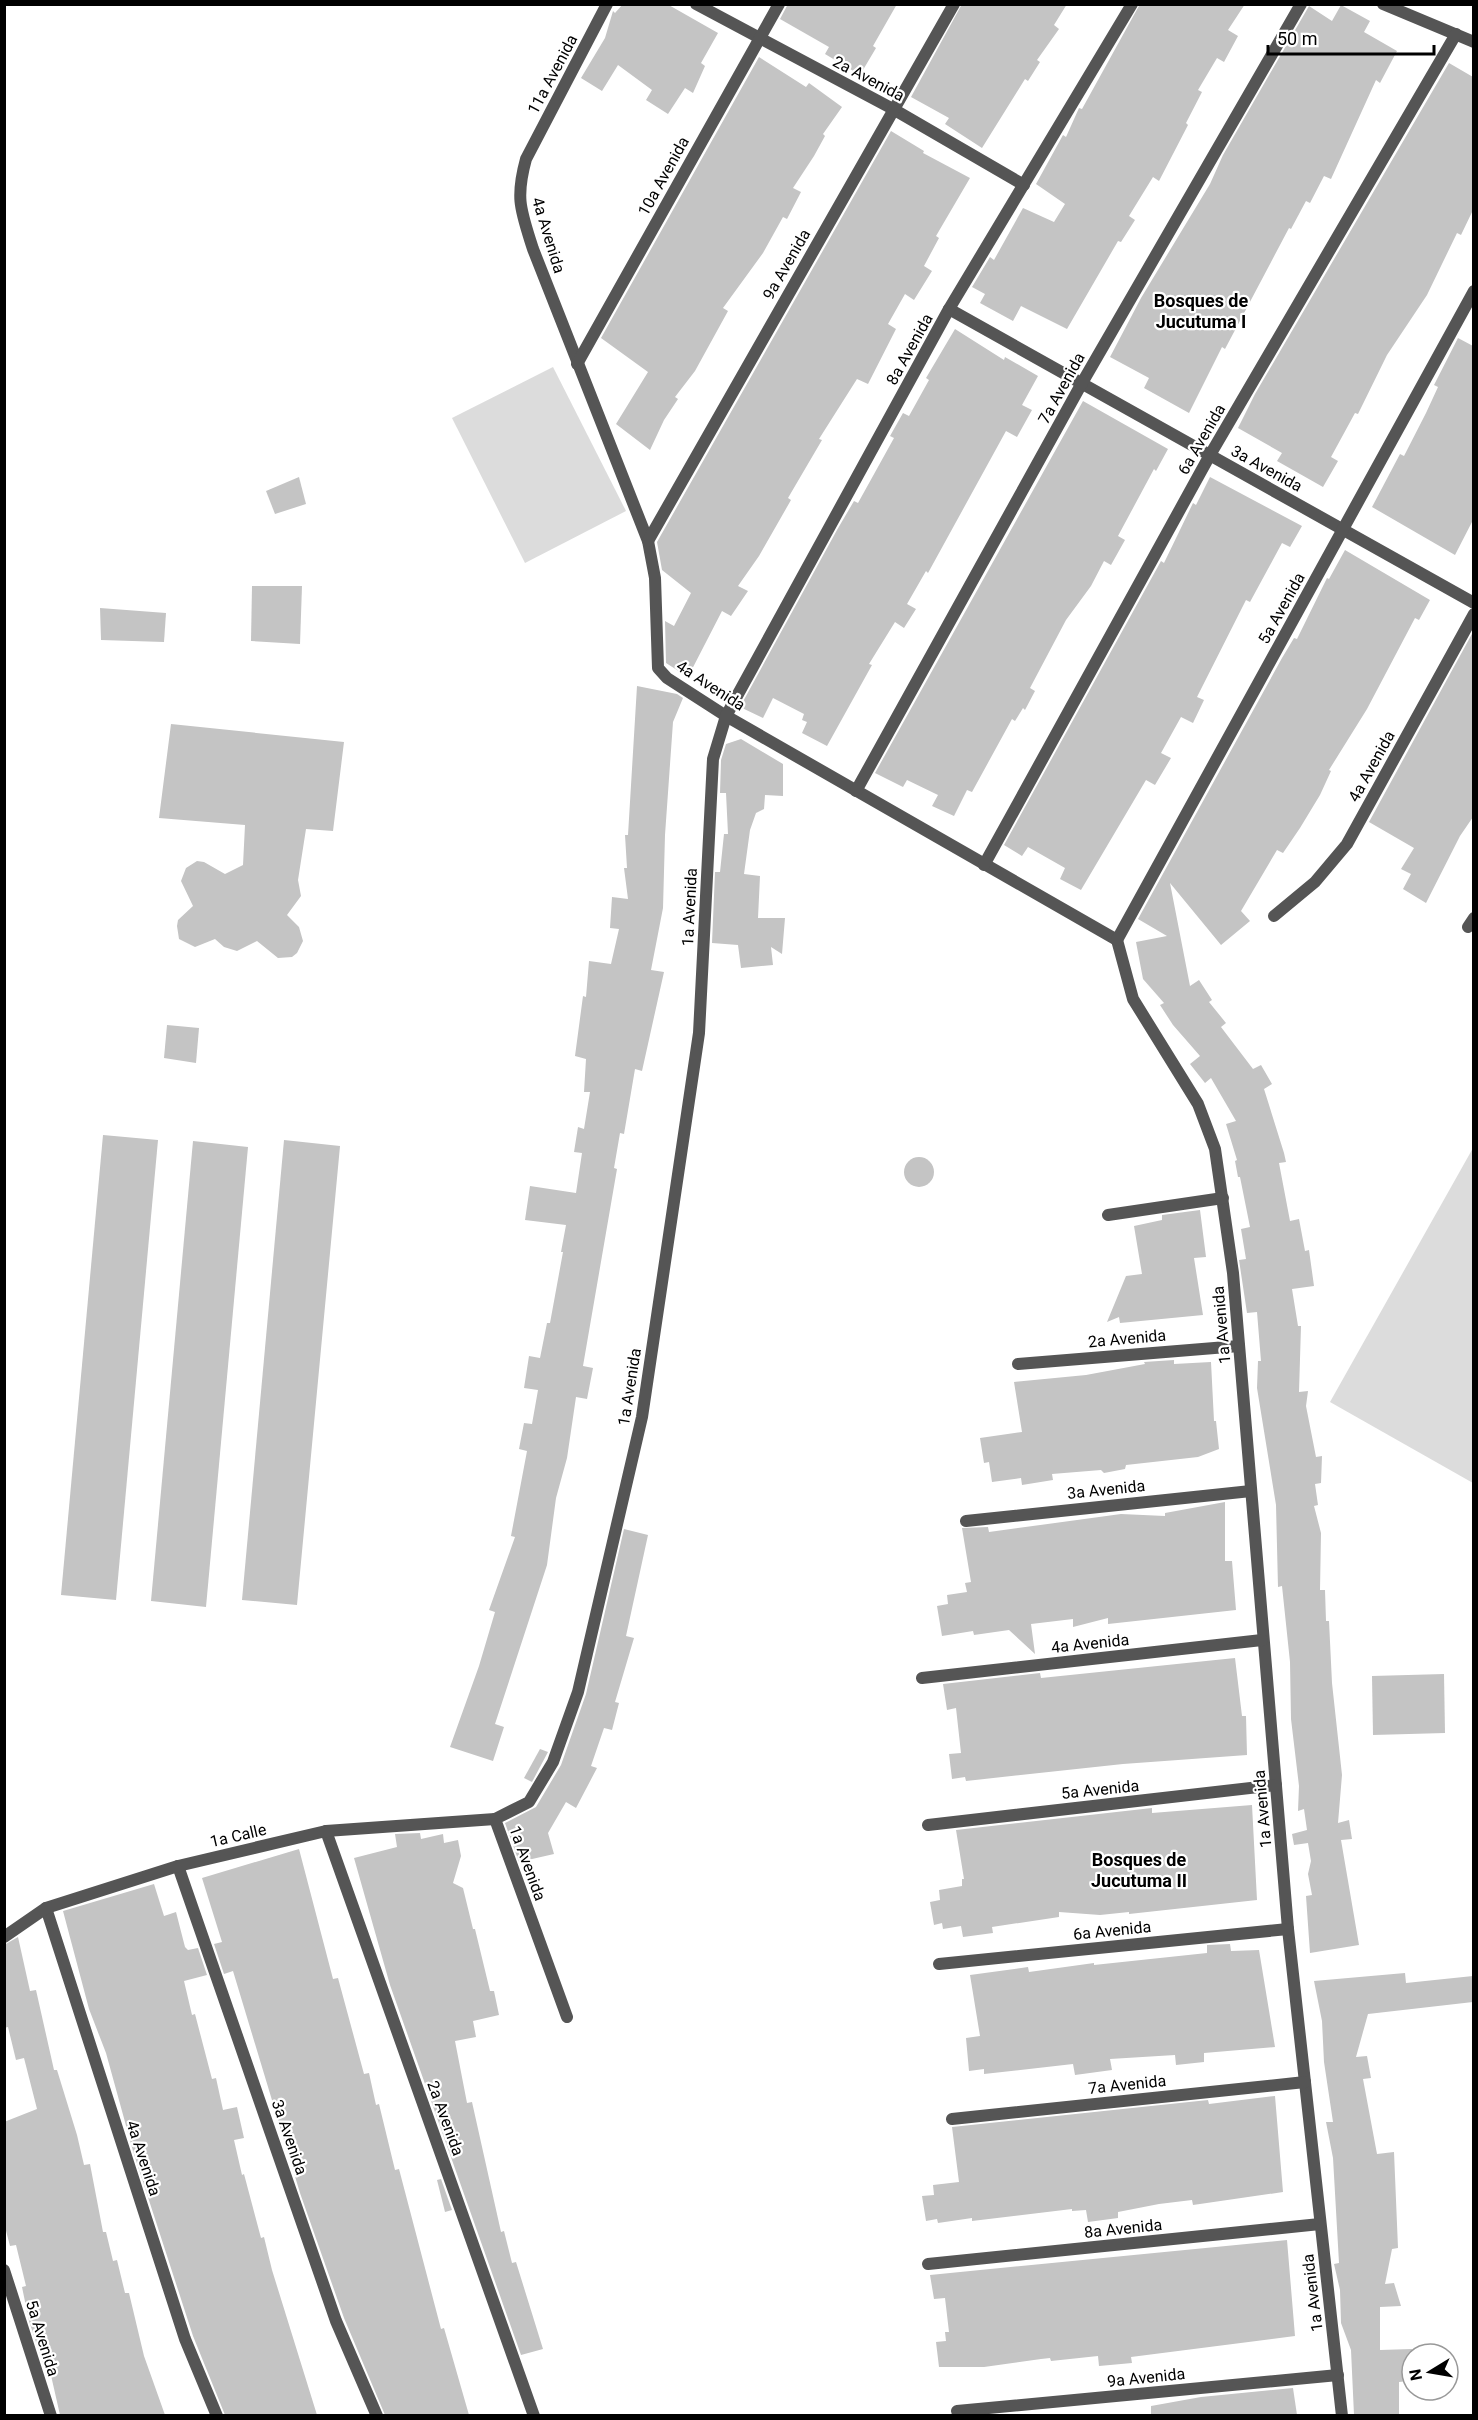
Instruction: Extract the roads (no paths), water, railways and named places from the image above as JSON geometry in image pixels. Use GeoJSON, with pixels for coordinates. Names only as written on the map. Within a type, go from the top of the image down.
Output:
{"type":"FeatureCollection","features":[{"type":"Feature","properties":{"kind":"street","name":"11a Avenida"},"geometry":{"type":"LineString","coordinates":[[526,159],[607,4]]}},
{"type":"Feature","properties":{"kind":"street","name":"2a Avenida"},"geometry":{"type":"LineString","coordinates":[[696,4],[893,109],[1024,185]]}},
{"type":"Feature","properties":{"kind":"street","name":"10a Avenida"},"geometry":{"type":"LineString","coordinates":[[577,364],[779,4]]}},
{"type":"Feature","properties":{"kind":"street","name":"9a Avenida"},"geometry":{"type":"LineString","coordinates":[[648,542],[954,4]]}},
{"type":"Feature","properties":{"kind":"street","name":"8a Avenida"},"geometry":{"type":"LineString","coordinates":[[726,716],[950,309],[1132,4]]}},
{"type":"Feature","properties":{"kind":"street","name":"7a Avenida"},"geometry":{"type":"LineString","coordinates":[[856,791],[1082,383],[1301,4]]}},
{"type":"Feature","properties":{"kind":"street"},"geometry":{"type":"LineString","coordinates":[[1383,4],[1473,42]]}},
{"type":"Feature","properties":{"kind":"street","name":"6a Avenida"},"geometry":{"type":"LineString","coordinates":[[984,865],[1210,455],[1456,34]]}},
{"type":"Feature","properties":{"kind":"street","name":"4a Avenida"},"geometry":{"type":"LineString","coordinates":[[526,159],[519,186],[521,212],[577,364],[648,542],[655,578],[658,668],[667,678],[726,716],[1117,940]]}},
{"type":"Feature","properties":{"kind":"street","name":"5a Avenida"},"geometry":{"type":"LineString","coordinates":[[1117,940],[1473,291]]}},
{"type":"Feature","properties":{"kind":"street","name":"3a Avenida"},"geometry":{"type":"LineString","coordinates":[[950,309],[1473,603]]}},
{"type":"Feature","properties":{"kind":"street","name":"4a Avenida"},"geometry":{"type":"LineString","coordinates":[[1274,916],[1315,882],[1347,844],[1473,614]]}},
{"type":"Feature","properties":{"kind":"street","name":"1a Avenida"},"geometry":{"type":"LineString","coordinates":[[567,2017],[495,1819],[529,1802],[553,1762],[578,1692],[642,1417],[699,1033],[713,759],[726,716]]}},
{"type":"Feature","properties":{"kind":"street","name":"1a Avenida"},"geometry":{"type":"LineString","coordinates":[[1117,940],[1133,999],[1198,1104],[1215,1149],[1223,1198],[1239,1346],[1288,1929],[1342,2415]]}},
{"type":"Feature","properties":{"kind":"street"},"geometry":{"type":"LineString","coordinates":[[1108,1215],[1223,1198]]}},
{"type":"Feature","properties":{"kind":"street","name":"2a Avenida"},"geometry":{"type":"LineString","coordinates":[[1018,1364],[1239,1346]]}},
{"type":"Feature","properties":{"kind":"street","name":"3a Avenida"},"geometry":{"type":"LineString","coordinates":[[966,1521],[1251,1491]]}},
{"type":"Feature","properties":{"kind":"street","name":"4a Avenida"},"geometry":{"type":"LineString","coordinates":[[922,1678],[1262,1640]]}},
{"type":"Feature","properties":{"kind":"street","name":"5a Avenida"},"geometry":{"type":"LineString","coordinates":[[928,1825],[1276,1785]]}},
{"type":"Feature","properties":{"kind":"street","name":"1a Calle"},"geometry":{"type":"LineString","coordinates":[[4,1937],[46,1908],[178,1866],[326,1831],[495,1819]]}},
{"type":"Feature","properties":{"kind":"street","name":"2a Avenida"},"geometry":{"type":"LineString","coordinates":[[326,1831],[534,2415]]}},
{"type":"Feature","properties":{"kind":"street","name":"3a Avenida"},"geometry":{"type":"LineString","coordinates":[[178,1866],[336,2321],[377,2415]]}},
{"type":"Feature","properties":{"kind":"street","name":"4a Avenida"},"geometry":{"type":"LineString","coordinates":[[46,1908],[185,2339],[217,2415]]}},
{"type":"Feature","properties":{"kind":"street","name":"6a Avenida"},"geometry":{"type":"LineString","coordinates":[[939,1964],[1288,1929]]}},
{"type":"Feature","properties":{"kind":"street","name":"7a Avenida"},"geometry":{"type":"LineString","coordinates":[[952,2119],[1305,2082]]}},
{"type":"Feature","properties":{"kind":"street","name":"8a Avenida"},"geometry":{"type":"LineString","coordinates":[[928,2264],[1320,2224]]}},
{"type":"Feature","properties":{"kind":"street","name":"5a Avenida"},"geometry":{"type":"LineString","coordinates":[[4,2270],[51,2415]]}},
{"type":"Feature","properties":{"kind":"street","name":"9a Avenida"},"geometry":{"type":"LineString","coordinates":[[957,2411],[1338,2374]]}},
{"type":"Feature","properties":{"kind":"district","name":"Bosques de Jucutuma I"},"geometry":{"type":"Point","coordinates":[1201,311]}},
{"type":"Feature","properties":{"kind":"district","name":"Bosques de Jucutuma II"},"geometry":{"type":"Point","coordinates":[1139,1870]}}]}
